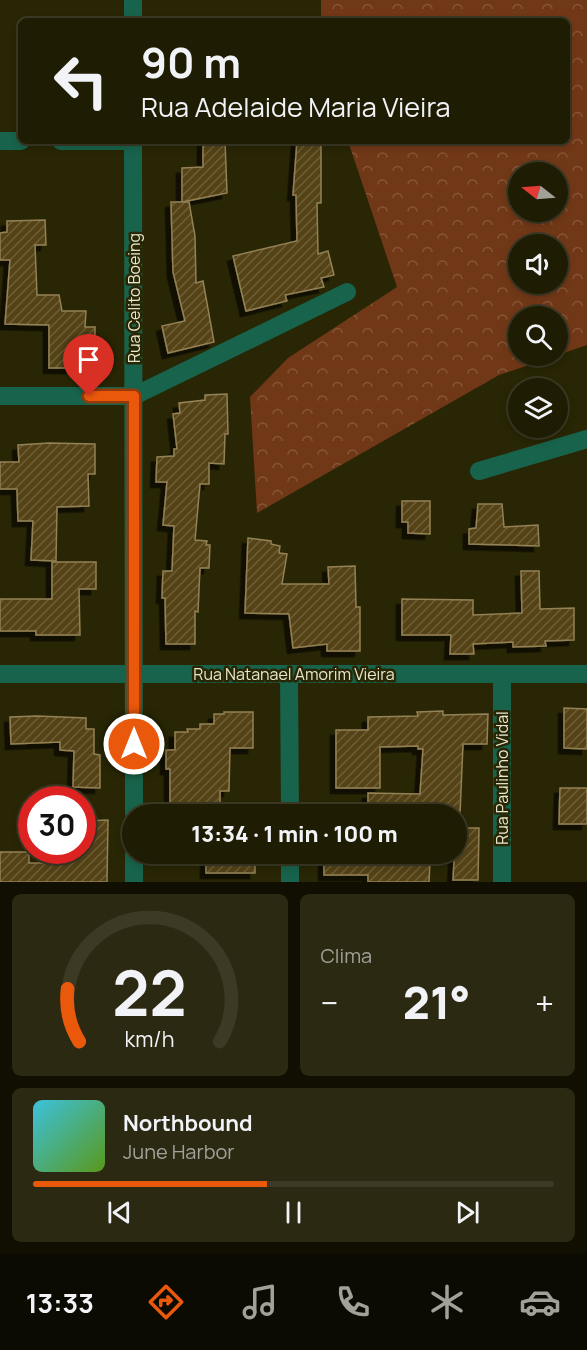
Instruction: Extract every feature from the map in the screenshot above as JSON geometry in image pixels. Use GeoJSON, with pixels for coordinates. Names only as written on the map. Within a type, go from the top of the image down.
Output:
{"type":"FeatureCollection","features":[{"type":"Feature","properties":{"kind":"street"},"geometry":{"type":"LineString","coordinates":[[133,0],[133,18]]}},
{"type":"Feature","properties":{"kind":"street"},"geometry":{"type":"LineString","coordinates":[[0,141],[18,141]]}},
{"type":"Feature","properties":{"kind":"street","name":"Rua Celito Boeing"},"geometry":{"type":"LineString","coordinates":[[133,144],[134,804]]}},
{"type":"Feature","properties":{"kind":"street"},"geometry":{"type":"LineString","coordinates":[[0,396],[134,396],[347,292]]}},
{"type":"Feature","properties":{"kind":"street"},"geometry":{"type":"LineString","coordinates":[[479,471],[587,439]]}},
{"type":"Feature","properties":{"kind":"street","name":"Rua Natanael Amorim Vieira"},"geometry":{"type":"LineString","coordinates":[[0,674],[587,674]]}},
{"type":"Feature","properties":{"kind":"street"},"geometry":{"type":"LineString","coordinates":[[289,674],[290,804]]}},
{"type":"Feature","properties":{"kind":"street","name":"Rua Paulinho Vidal"},"geometry":{"type":"LineString","coordinates":[[502,674],[502,882]]}},
{"type":"Feature","properties":{"kind":"street"},"geometry":{"type":"LineString","coordinates":[[134,864],[134,882]]}},
{"type":"Feature","properties":{"kind":"street"},"geometry":{"type":"LineString","coordinates":[[290,864],[290,882]]}},
{"type":"Feature","properties":{"kind":"green space"},"geometry":{"type":"Polygon","coordinates":[[[321,0],[587,0],[587,345],[568,352],[568,306],[508,306],[508,366],[526,366],[499,375],[257,513],[250,397],[288,358],[397,287],[349,144],[570,144],[570,18],[321,18],[321,0]]]}},
{"type":"Feature","properties":{"kind":"building"},"geometry":{"type":"Polygon","coordinates":[[[203,144],[225,144],[227,193],[182,202],[182,168],[203,167],[203,144]]]}},
{"type":"Feature","properties":{"kind":"building"},"geometry":{"type":"Polygon","coordinates":[[[297,144],[321,144],[321,203],[317,203],[318,254],[328,251],[334,275],[321,278],[324,287],[285,295],[287,301],[246,311],[233,256],[297,241],[296,195],[293,195],[297,144]]]}},
{"type":"Feature","properties":{"kind":"building"},"geometry":{"type":"Polygon","coordinates":[[[171,202],[189,202],[195,236],[196,283],[203,281],[214,342],[168,353],[162,326],[185,321],[173,272],[171,202]]]}},
{"type":"Feature","properties":{"kind":"building"},"geometry":{"type":"Polygon","coordinates":[[[45,220],[46,245],[35,245],[37,295],[59,295],[62,311],[86,311],[85,327],[95,327],[95,368],[49,368],[49,325],[5,324],[10,260],[0,260],[0,233],[7,232],[7,221],[45,220]]]}},
{"type":"Feature","properties":{"kind":"building"},"geometry":{"type":"Polygon","coordinates":[[[227,394],[228,434],[225,434],[224,464],[209,463],[209,484],[200,484],[195,540],[207,541],[206,545],[210,545],[209,568],[200,568],[198,612],[195,611],[195,644],[166,644],[165,598],[162,598],[163,571],[172,571],[174,526],[163,525],[167,482],[156,482],[157,457],[174,456],[174,449],[177,449],[173,414],[180,413],[179,403],[205,400],[205,395],[227,394]]]}},
{"type":"Feature","properties":{"kind":"building"},"geometry":{"type":"Polygon","coordinates":[[[95,444],[95,474],[88,474],[89,506],[57,507],[56,561],[31,560],[33,521],[18,521],[17,489],[0,489],[0,462],[19,462],[18,445],[95,444]]]}},
{"type":"Feature","properties":{"kind":"building"},"geometry":{"type":"Polygon","coordinates":[[[402,501],[430,501],[430,534],[408,533],[408,522],[402,522],[402,501]]]}},
{"type":"Feature","properties":{"kind":"building"},"geometry":{"type":"Polygon","coordinates":[[[478,504],[502,504],[504,527],[538,525],[539,546],[469,544],[469,529],[476,528],[478,504]]]}},
{"type":"Feature","properties":{"kind":"building"},"geometry":{"type":"Polygon","coordinates":[[[248,538],[271,541],[271,544],[280,546],[279,553],[287,554],[282,584],[329,584],[328,567],[355,566],[356,607],[360,607],[360,651],[327,651],[327,644],[293,648],[289,614],[245,613],[248,538]]]}},
{"type":"Feature","properties":{"kind":"building"},"geometry":{"type":"Polygon","coordinates":[[[52,562],[96,562],[96,589],[79,589],[80,635],[36,635],[36,631],[0,631],[0,599],[52,599],[52,562]]]}},
{"type":"Feature","properties":{"kind":"building"},"geometry":{"type":"Polygon","coordinates":[[[521,571],[539,571],[540,609],[574,608],[574,640],[545,641],[546,646],[513,647],[513,642],[473,644],[474,654],[450,654],[451,635],[402,635],[402,599],[473,600],[473,615],[522,613],[521,571]]]}},
{"type":"Feature","properties":{"kind":"building"},"geometry":{"type":"Polygon","coordinates":[[[564,708],[587,709],[587,749],[564,748],[564,708]]]}},
{"type":"Feature","properties":{"kind":"building"},"geometry":{"type":"Polygon","coordinates":[[[443,711],[443,715],[488,714],[487,744],[463,744],[460,804],[368,804],[368,793],[420,794],[423,749],[418,749],[418,746],[380,747],[380,788],[336,788],[336,730],[368,730],[368,717],[418,716],[417,712],[443,711]]]}},
{"type":"Feature","properties":{"kind":"building"},"geometry":{"type":"Polygon","coordinates":[[[224,712],[253,712],[253,748],[230,748],[229,791],[220,791],[220,804],[170,804],[170,769],[166,769],[166,750],[175,750],[175,732],[200,729],[200,724],[214,724],[214,714],[224,714],[224,712]]]}},
{"type":"Feature","properties":{"kind":"building"},"geometry":{"type":"Polygon","coordinates":[[[10,717],[86,718],[86,729],[94,729],[94,754],[100,755],[100,788],[73,786],[74,751],[60,750],[60,742],[11,744],[10,717]]]}},
{"type":"Feature","properties":{"kind":"building"},"geometry":{"type":"Polygon","coordinates":[[[560,788],[587,788],[587,824],[559,824],[560,788]]]}},
{"type":"Feature","properties":{"kind":"building"},"geometry":{"type":"Polygon","coordinates":[[[96,820],[108,820],[107,882],[0,882],[0,852],[18,852],[18,864],[96,864],[96,820]]]}},
{"type":"Feature","properties":{"kind":"building"},"geometry":{"type":"Polygon","coordinates":[[[467,828],[479,828],[478,880],[453,880],[454,864],[467,864],[467,828]]]}},
{"type":"Feature","properties":{"kind":"building"},"geometry":{"type":"Polygon","coordinates":[[[206,864],[255,864],[255,873],[206,873],[206,864]]]}},
{"type":"Feature","properties":{"kind":"building"},"geometry":{"type":"Polygon","coordinates":[[[324,864],[430,864],[429,882],[368,882],[368,875],[324,875],[324,864]]]}},
{"type":"Feature","properties":{"kind":"route"},"geometry":{"type":"LineString","coordinates":[[89,396],[134,396],[134,744]]}}]}
